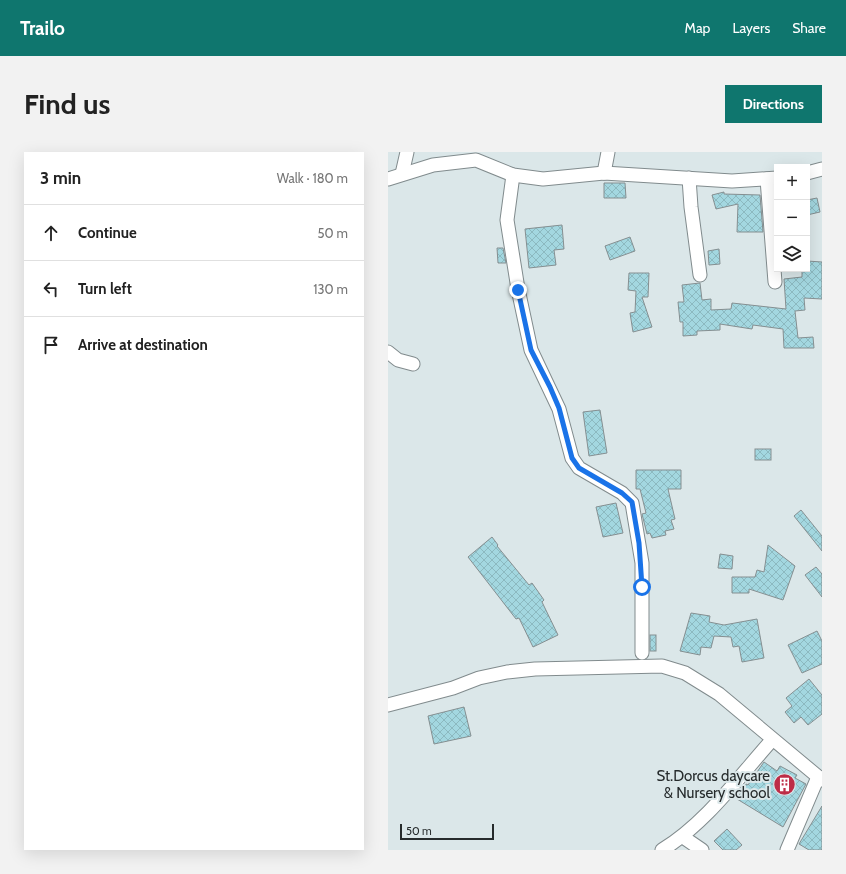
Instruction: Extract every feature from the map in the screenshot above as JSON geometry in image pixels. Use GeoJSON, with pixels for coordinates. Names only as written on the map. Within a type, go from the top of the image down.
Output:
{"type":"FeatureCollection","features":[{"type":"Feature","properties":{"kind":"street"},"geometry":{"type":"LineString","coordinates":[[402,174],[407,152]]}},
{"type":"Feature","properties":{"kind":"street"},"geometry":{"type":"LineString","coordinates":[[604,173],[608,152]]}},
{"type":"Feature","properties":{"kind":"street"},"geometry":{"type":"LineString","coordinates":[[388,179],[433,165],[476,160],[514,175],[543,179],[604,173],[732,181],[772,178],[775,282]]}},
{"type":"Feature","properties":{"kind":"street"},"geometry":{"type":"LineString","coordinates":[[810,172],[822,169]]}},
{"type":"Feature","properties":{"kind":"street"},"geometry":{"type":"LineString","coordinates":[[514,175],[507,220],[518,290],[531,350],[559,408],[572,458],[579,468],[622,493],[632,502],[642,563],[642,653]]}},
{"type":"Feature","properties":{"kind":"street"},"geometry":{"type":"LineString","coordinates":[[689,178],[691,207],[700,275]]}},
{"type":"Feature","properties":{"kind":"street"},"geometry":{"type":"LineString","coordinates":[[388,352],[398,360],[413,364]]}},
{"type":"Feature","properties":{"kind":"street"},"geometry":{"type":"LineString","coordinates":[[388,706],[453,688],[479,678],[507,672],[534,669],[662,666],[685,673],[719,694],[772,740],[820,778],[787,850]]}},
{"type":"Feature","properties":{"kind":"street"},"geometry":{"type":"LineString","coordinates":[[662,850],[683,837],[702,819],[772,740]]}},
{"type":"Feature","properties":{"kind":"street"},"geometry":{"type":"LineString","coordinates":[[683,837],[702,850]]}},
{"type":"Feature","properties":{"kind":"building"},"geometry":{"type":"Polygon","coordinates":[[[604,183],[625,183],[626,198],[604,198],[604,183]]]}},
{"type":"Feature","properties":{"kind":"building"},"geometry":{"type":"Polygon","coordinates":[[[724,192],[724,194],[760,195],[763,232],[737,232],[738,204],[716,209],[712,195],[724,192]]]}},
{"type":"Feature","properties":{"kind":"building"},"geometry":{"type":"Polygon","coordinates":[[[817,198],[820,212],[810,214],[810,199],[817,198]]]}},
{"type":"Feature","properties":{"kind":"building"},"geometry":{"type":"Polygon","coordinates":[[[562,225],[564,249],[554,250],[556,265],[529,268],[525,229],[562,225]]]}},
{"type":"Feature","properties":{"kind":"building"},"geometry":{"type":"Polygon","coordinates":[[[630,237],[635,251],[610,260],[605,246],[630,237]]]}},
{"type":"Feature","properties":{"kind":"building"},"geometry":{"type":"Polygon","coordinates":[[[497,248],[503,248],[506,263],[498,263],[497,248]]]}},
{"type":"Feature","properties":{"kind":"building"},"geometry":{"type":"Polygon","coordinates":[[[719,249],[720,264],[709,265],[708,251],[719,249]]]}},
{"type":"Feature","properties":{"kind":"building"},"geometry":{"type":"Polygon","coordinates":[[[810,261],[822,262],[822,299],[804,298],[805,310],[795,311],[798,338],[813,337],[814,348],[784,348],[783,329],[753,325],[752,329],[720,324],[720,330],[697,331],[697,335],[683,336],[683,322],[680,322],[678,302],[684,302],[682,285],[700,283],[702,300],[711,299],[711,310],[731,309],[732,303],[786,309],[784,279],[802,277],[802,272],[810,272],[810,261]]]}},
{"type":"Feature","properties":{"kind":"building"},"geometry":{"type":"Polygon","coordinates":[[[629,273],[649,273],[648,297],[642,297],[652,327],[633,332],[630,313],[635,312],[636,291],[628,290],[629,273]]]}},
{"type":"Feature","properties":{"kind":"building"},"geometry":{"type":"Polygon","coordinates":[[[600,410],[607,453],[589,456],[583,412],[600,410]]]}},
{"type":"Feature","properties":{"kind":"building"},"geometry":{"type":"Polygon","coordinates":[[[755,449],[771,449],[771,460],[755,460],[755,449]]]}},
{"type":"Feature","properties":{"kind":"building"},"geometry":{"type":"Polygon","coordinates":[[[636,470],[681,470],[681,489],[668,489],[675,519],[671,520],[674,529],[665,531],[666,535],[652,538],[650,533],[647,534],[642,514],[646,513],[640,489],[636,489],[636,470]]]}},
{"type":"Feature","properties":{"kind":"building"},"geometry":{"type":"Polygon","coordinates":[[[616,503],[623,533],[603,537],[596,507],[616,503]]]}},
{"type":"Feature","properties":{"kind":"building"},"geometry":{"type":"Polygon","coordinates":[[[801,510],[822,536],[822,551],[794,516],[801,510]]]}},
{"type":"Feature","properties":{"kind":"building"},"geometry":{"type":"Polygon","coordinates":[[[492,537],[498,545],[497,546],[529,585],[532,583],[544,600],[542,602],[558,635],[533,647],[519,618],[516,619],[468,557],[492,537]]]}},
{"type":"Feature","properties":{"kind":"building"},"geometry":{"type":"Polygon","coordinates":[[[768,545],[795,566],[783,600],[749,589],[749,593],[732,593],[732,577],[755,577],[757,570],[764,572],[768,545]]]}},
{"type":"Feature","properties":{"kind":"building"},"geometry":{"type":"Polygon","coordinates":[[[720,554],[733,556],[732,569],[718,568],[720,554]]]}},
{"type":"Feature","properties":{"kind":"building"},"geometry":{"type":"Polygon","coordinates":[[[816,567],[822,574],[822,597],[805,575],[816,567]]]}},
{"type":"Feature","properties":{"kind":"building"},"geometry":{"type":"Polygon","coordinates":[[[691,613],[710,616],[709,622],[724,625],[757,619],[764,658],[742,662],[739,646],[733,647],[731,637],[714,636],[711,648],[701,647],[700,655],[680,651],[691,613]]]}},
{"type":"Feature","properties":{"kind":"building"},"geometry":{"type":"Polygon","coordinates":[[[817,631],[822,641],[822,664],[802,673],[788,645],[817,631]]]}},
{"type":"Feature","properties":{"kind":"building"},"geometry":{"type":"Polygon","coordinates":[[[650,635],[656,635],[656,651],[650,651],[650,635]]]}},
{"type":"Feature","properties":{"kind":"building"},"geometry":{"type":"Polygon","coordinates":[[[809,679],[822,695],[822,714],[808,725],[801,717],[794,723],[785,712],[792,706],[786,698],[809,679]]]}},
{"type":"Feature","properties":{"kind":"building"},"geometry":{"type":"Polygon","coordinates":[[[464,707],[471,736],[434,744],[428,716],[464,707]]]}},
{"type":"Feature","properties":{"kind":"building"},"geometry":{"type":"Polygon","coordinates":[[[764,762],[777,771],[780,766],[797,775],[795,778],[806,784],[783,827],[737,799],[746,784],[748,785],[764,762]]]}},
{"type":"Feature","properties":{"kind":"building"},"geometry":{"type":"Polygon","coordinates":[[[822,806],[822,850],[809,850],[799,844],[822,806]]]}},
{"type":"Feature","properties":{"kind":"building"},"geometry":{"type":"Polygon","coordinates":[[[727,829],[742,845],[736,850],[723,850],[714,841],[727,829]]]}},
{"type":"Feature","properties":{"kind":"place","name":"St.Dorcus daycare & Nursery school"},"geometry":{"type":"Point","coordinates":[785,785]}},
{"type":"Feature","properties":{"kind":"route"},"geometry":{"type":"LineString","coordinates":[[518,290],[531,350],[559,408],[567,444],[572,458],[579,468],[622,493],[632,502],[642,563],[642,587]]}}]}
